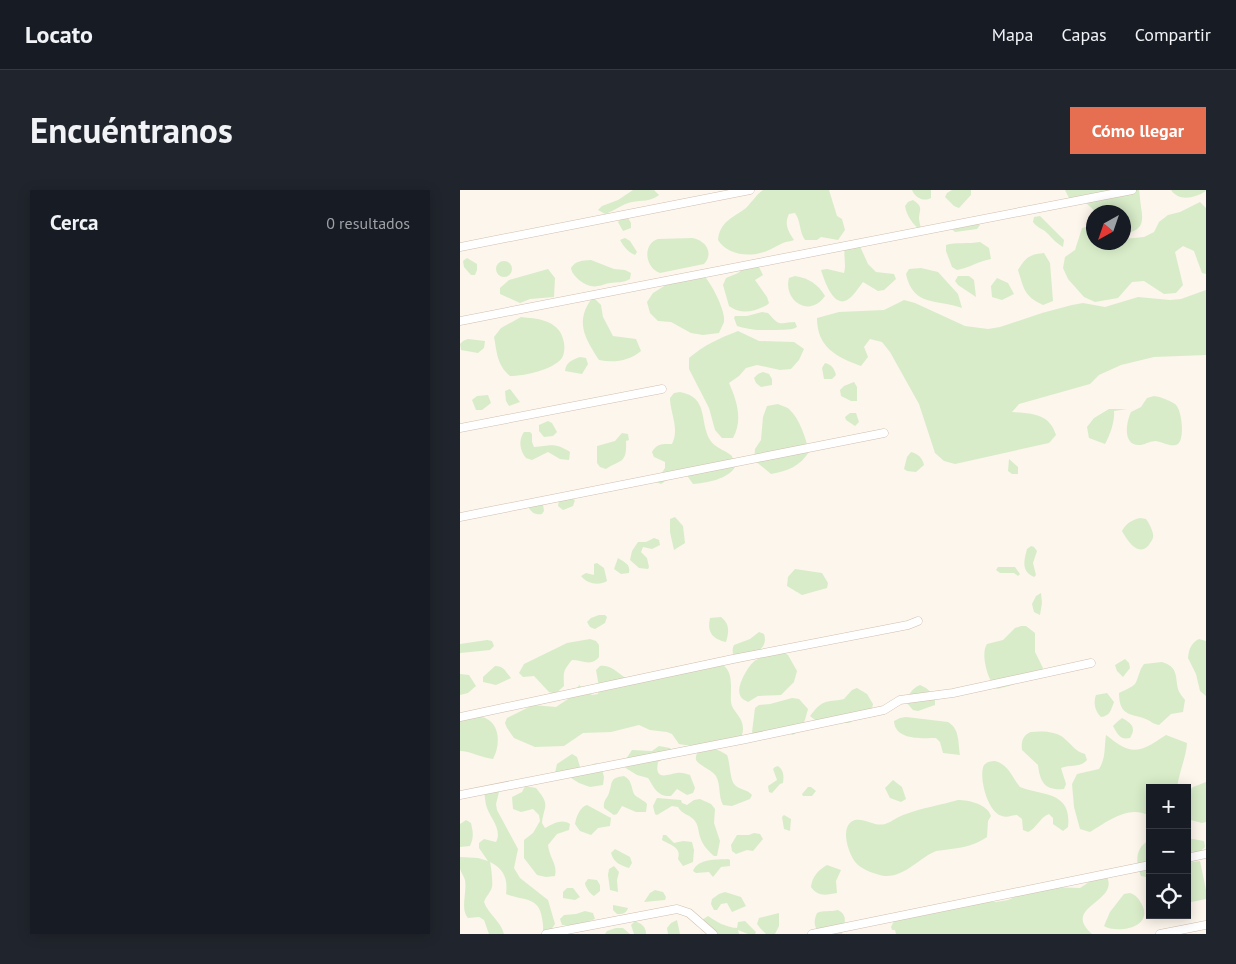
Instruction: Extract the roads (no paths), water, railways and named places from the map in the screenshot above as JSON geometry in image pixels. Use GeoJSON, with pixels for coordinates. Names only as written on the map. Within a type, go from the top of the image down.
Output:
{"type":"FeatureCollection","features":[{"type":"Feature","properties":{"kind":"street"},"geometry":{"type":"LineString","coordinates":[[460,247],[750,190]]}},
{"type":"Feature","properties":{"kind":"street"},"geometry":{"type":"LineString","coordinates":[[460,321],[1132,190]]}},
{"type":"Feature","properties":{"kind":"street"},"geometry":{"type":"LineString","coordinates":[[460,428],[662,389]]}},
{"type":"Feature","properties":{"kind":"street"},"geometry":{"type":"LineString","coordinates":[[460,517],[884,433]]}},
{"type":"Feature","properties":{"kind":"street"},"geometry":{"type":"LineString","coordinates":[[460,717],[733,659],[908,625],[918,620]]}},
{"type":"Feature","properties":{"kind":"street"},"geometry":{"type":"LineString","coordinates":[[460,795],[746,739],[884,710],[900,700],[953,693],[1091,663]]}},
{"type":"Feature","properties":{"kind":"street"},"geometry":{"type":"LineString","coordinates":[[1191,857],[1206,854]]}},
{"type":"Feature","properties":{"kind":"street"},"geometry":{"type":"LineString","coordinates":[[812,934],[1146,866]]}},
{"type":"Feature","properties":{"kind":"street"},"geometry":{"type":"LineString","coordinates":[[546,934],[677,909],[689,913],[713,934]]}},
{"type":"Feature","properties":{"kind":"street"},"geometry":{"type":"LineString","coordinates":[[1160,934],[1206,925]]}}]}
